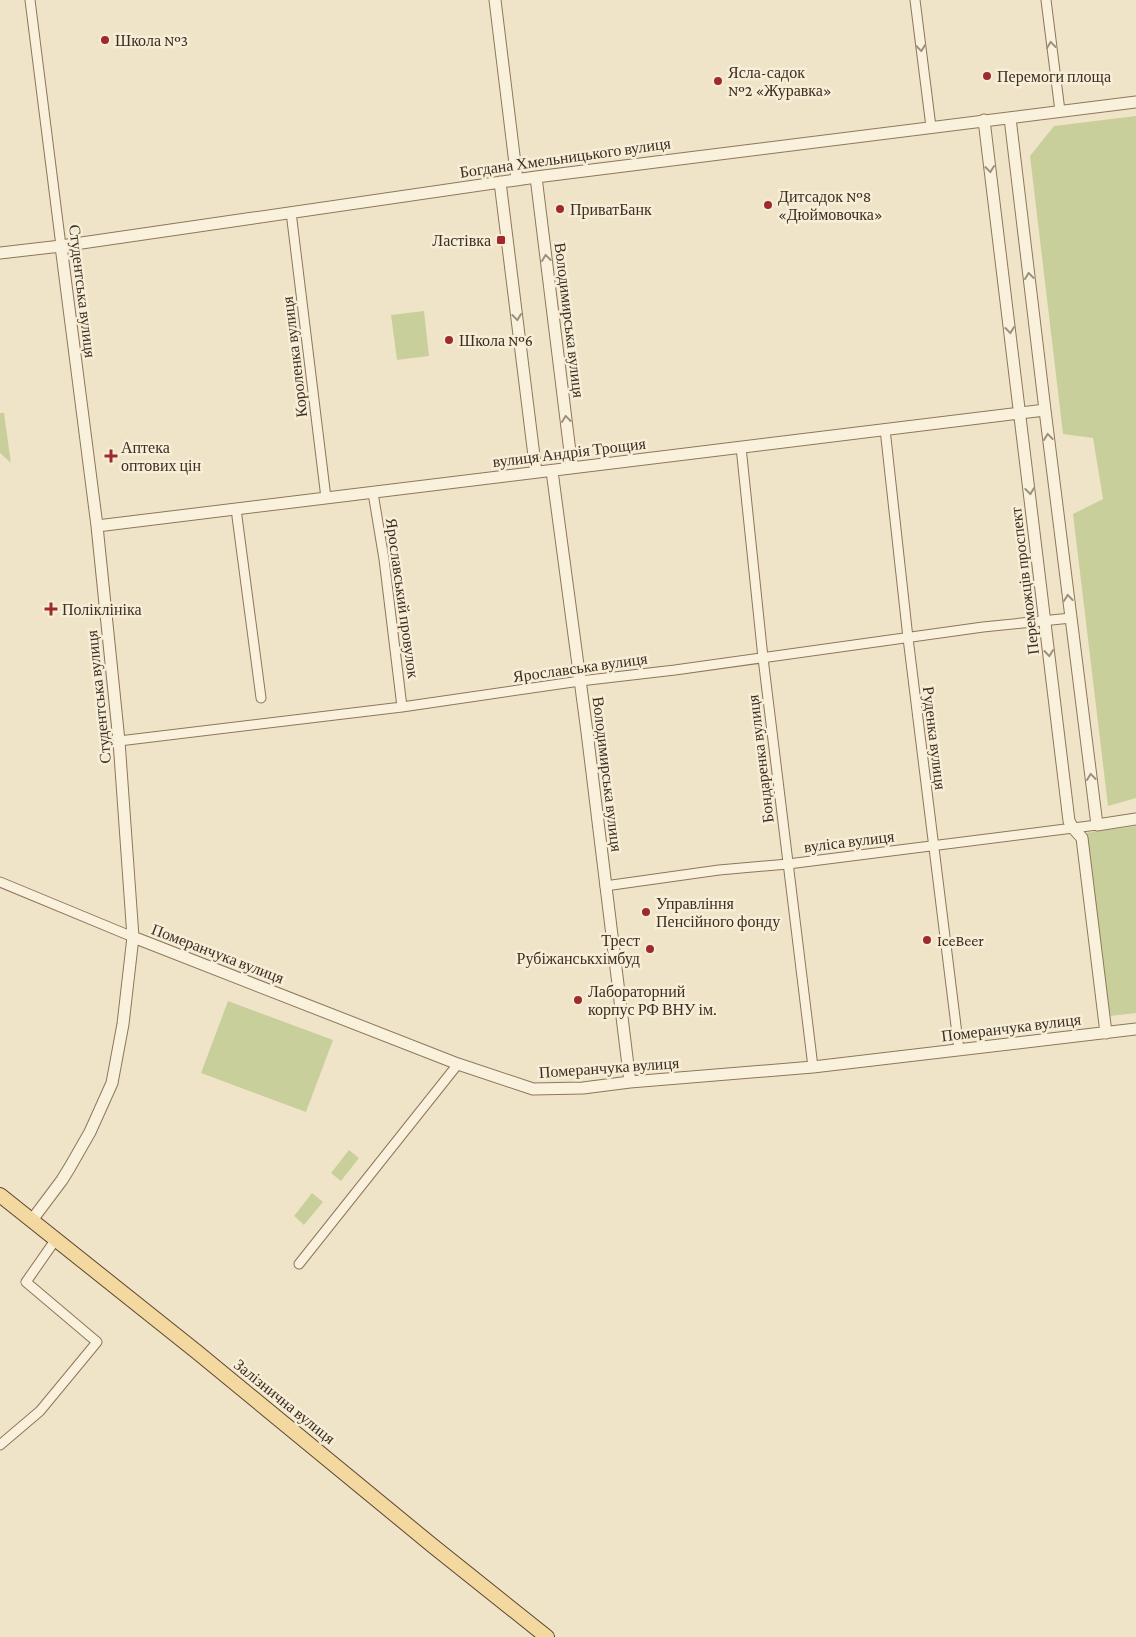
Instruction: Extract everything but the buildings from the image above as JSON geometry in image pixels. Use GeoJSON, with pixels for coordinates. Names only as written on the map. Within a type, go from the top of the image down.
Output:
{"type":"FeatureCollection","features":[{"type":"Feature","properties":{"kind":"main road","name":"Залізнична вулиця"},"geometry":{"type":"LineString","coordinates":[[0,1195],[198,1352],[433,1546],[547,1637]]}},
{"type":"Feature","properties":{"kind":"street","name":"Студентська вулиця"},"geometry":{"type":"LineString","coordinates":[[30,0],[96,526],[119,741],[133,937],[123,1024],[112,1083],[85,1141],[62,1180],[32,1220]]}},
{"type":"Feature","properties":{"kind":"street"},"geometry":{"type":"LineString","coordinates":[[495,0],[517,180]]}},
{"type":"Feature","properties":{"kind":"street"},"geometry":{"type":"LineString","coordinates":[[915,0],[931,127]]}},
{"type":"Feature","properties":{"kind":"street"},"geometry":{"type":"LineString","coordinates":[[1046,0],[1060,111]]}},
{"type":"Feature","properties":{"kind":"street","name":"Богдана Хмельницького вулиця"},"geometry":{"type":"LineString","coordinates":[[0,253],[61,246],[536,177],[1136,102]]}},
{"type":"Feature","properties":{"kind":"street"},"geometry":{"type":"LineString","coordinates":[[1010,118],[1044,410],[1097,825],[1136,819]]}},
{"type":"Feature","properties":{"kind":"street","name":"Переможців проспект"},"geometry":{"type":"LineString","coordinates":[[984,120],[1069,821],[1082,838],[1106,1033]]}},
{"type":"Feature","properties":{"kind":"street","name":"Володимирська вулиця"},"geometry":{"type":"LineString","coordinates":[[536,177],[572,468]]}},
{"type":"Feature","properties":{"kind":"street"},"geometry":{"type":"LineString","coordinates":[[500,182],[536,472]]}},
{"type":"Feature","properties":{"kind":"street","name":"Короленка вулиця"},"geometry":{"type":"LineString","coordinates":[[291,212],[326,498]]}},
{"type":"Feature","properties":{"kind":"street","name":"вулиця Андрія Трощия"},"geometry":{"type":"LineString","coordinates":[[96,526],[1044,410]]}},
{"type":"Feature","properties":{"kind":"street","name":"Руденка вулиця"},"geometry":{"type":"LineString","coordinates":[[885,429],[908,638],[960,1050]]}},
{"type":"Feature","properties":{"kind":"street","name":"Бондаренка вулиця"},"geometry":{"type":"LineString","coordinates":[[741,447],[763,658],[812,1067]]}},
{"type":"Feature","properties":{"kind":"street","name":"Володимирська вулиця"},"geometry":{"type":"LineString","coordinates":[[552,471],[630,1082]]}},
{"type":"Feature","properties":{"kind":"street","name":"Ярославський провулок"},"geometry":{"type":"LineString","coordinates":[[374,492],[402,707]]}},
{"type":"Feature","properties":{"kind":"street"},"geometry":{"type":"LineString","coordinates":[[236,509],[261,698]]}},
{"type":"Feature","properties":{"kind":"street","name":"Ярославська вулиця"},"geometry":{"type":"LineString","coordinates":[[119,741],[402,707],[983,627],[1071,618]]}},
{"type":"Feature","properties":{"kind":"street","name":"вуліса вулиця"},"geometry":{"type":"LineString","coordinates":[[605,886],[719,870],[788,864],[1097,825]]}},
{"type":"Feature","properties":{"kind":"street","name":"Померанчука вулиця"},"geometry":{"type":"LineString","coordinates":[[0,882],[133,937],[458,1064],[533,1089],[583,1088],[630,1082],[812,1067],[1136,1029]]}},
{"type":"Feature","properties":{"kind":"street"},"geometry":{"type":"LineString","coordinates":[[299,1264],[458,1064]]}},
{"type":"Feature","properties":{"kind":"street"},"geometry":{"type":"LineString","coordinates":[[0,1445],[40,1411],[97,1342],[26,1282],[56,1239]]}},
{"type":"Feature","properties":{"kind":"green space"},"geometry":{"type":"Polygon","coordinates":[[[1136,116],[1136,798],[1108,806],[1073,514],[1103,499],[1093,438],[1063,434],[1030,156],[1054,126],[1136,116]]]}},
{"type":"Feature","properties":{"kind":"green space"},"geometry":{"type":"Polygon","coordinates":[[[424,311],[429,356],[397,360],[391,315],[424,311]]]}},
{"type":"Feature","properties":{"kind":"green space"},"geometry":{"type":"Polygon","coordinates":[[[0,413],[4,413],[11,463],[0,453],[0,413]]]}},
{"type":"Feature","properties":{"kind":"green space"},"geometry":{"type":"Polygon","coordinates":[[[1136,826],[1136,1013],[1110,1016],[1085,833],[1136,826]]]}},
{"type":"Feature","properties":{"kind":"green space"},"geometry":{"type":"Polygon","coordinates":[[[228,1001],[333,1040],[306,1112],[201,1073],[228,1001]]]}},
{"type":"Feature","properties":{"kind":"green space"},"geometry":{"type":"Polygon","coordinates":[[[349,1150],[359,1158],[341,1181],[331,1173],[349,1150]]]}},
{"type":"Feature","properties":{"kind":"green space"},"geometry":{"type":"Polygon","coordinates":[[[312,1193],[323,1202],[304,1225],[294,1216],[312,1193]]]}},
{"type":"Feature","properties":{"kind":"place","name":"Школа №3"},"geometry":{"type":"Point","coordinates":[105,40]}},
{"type":"Feature","properties":{"kind":"place","name":"Перемоги площа"},"geometry":{"type":"Point","coordinates":[987,76]}},
{"type":"Feature","properties":{"kind":"place","name":"Ясла-садок №2 «Журавка»"},"geometry":{"type":"Point","coordinates":[718,81]}},
{"type":"Feature","properties":{"kind":"place","name":"Дитсадок №8 «Дюймовочка»"},"geometry":{"type":"Point","coordinates":[768,205]}},
{"type":"Feature","properties":{"kind":"place","name":"ПриватБанк"},"geometry":{"type":"Point","coordinates":[560,209]}},
{"type":"Feature","properties":{"kind":"place","name":"Ластівка"},"geometry":{"type":"Point","coordinates":[501,240]}},
{"type":"Feature","properties":{"kind":"place","name":"Школа №6"},"geometry":{"type":"Point","coordinates":[449,340]}},
{"type":"Feature","properties":{"kind":"place","name":"Аптека оптових цін"},"geometry":{"type":"Point","coordinates":[111,456]}},
{"type":"Feature","properties":{"kind":"place","name":"Поліклініка"},"geometry":{"type":"Point","coordinates":[51,609]}},
{"type":"Feature","properties":{"kind":"place","name":"Управління Пенсійного фонду"},"geometry":{"type":"Point","coordinates":[646,912]}},
{"type":"Feature","properties":{"kind":"place","name":"IceBeer"},"geometry":{"type":"Point","coordinates":[927,940]}},
{"type":"Feature","properties":{"kind":"place","name":"Трест Рубіжанськхімбуд"},"geometry":{"type":"Point","coordinates":[650,949]}},
{"type":"Feature","properties":{"kind":"place","name":"Лабораторний корпус РФ ВНУ ім."},"geometry":{"type":"Point","coordinates":[578,1000]}}]}
